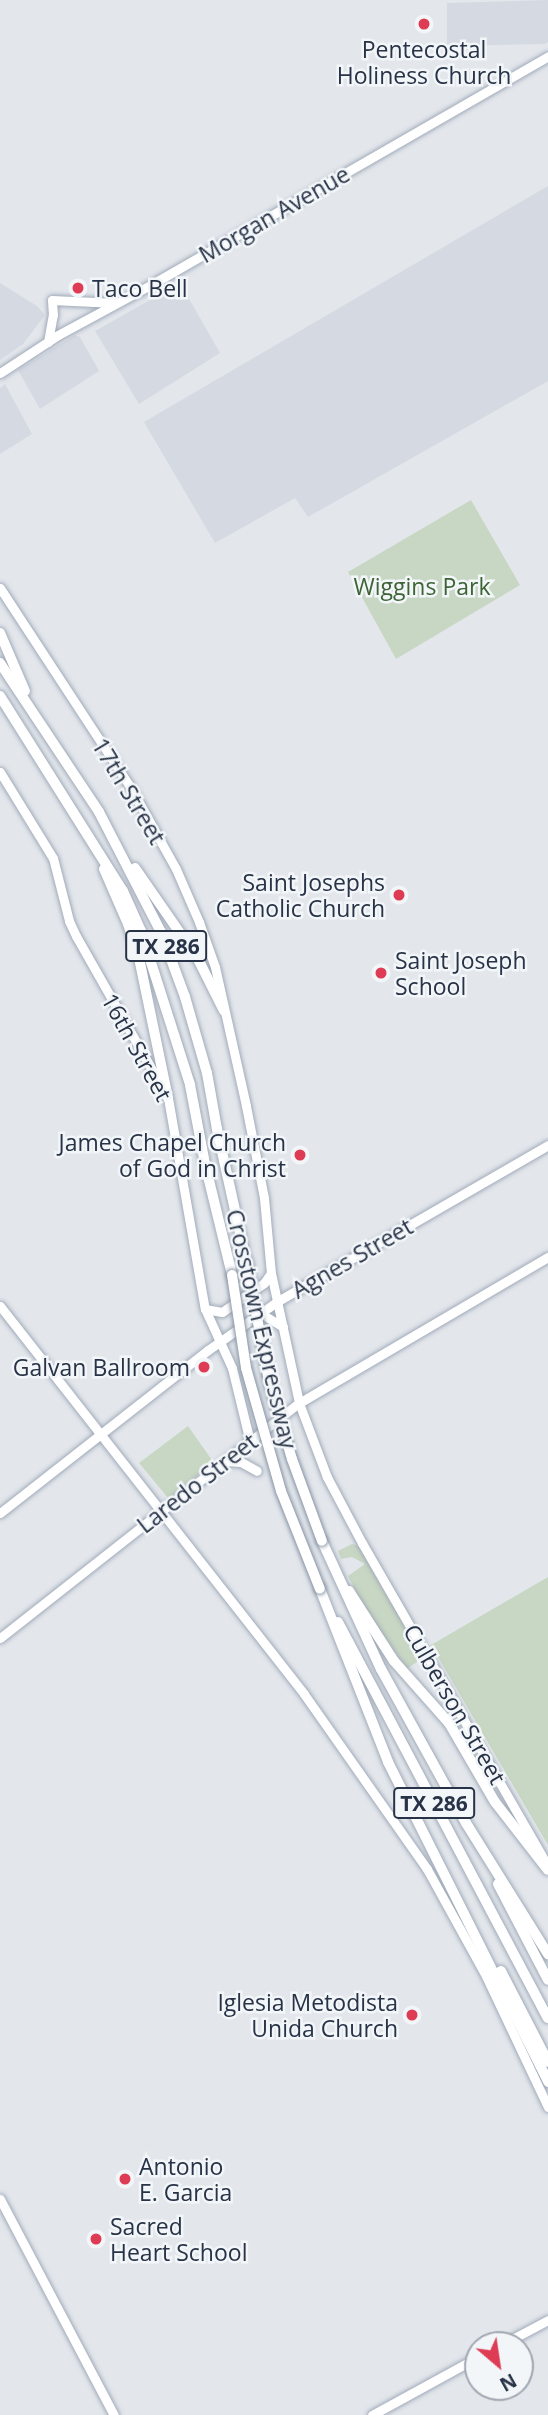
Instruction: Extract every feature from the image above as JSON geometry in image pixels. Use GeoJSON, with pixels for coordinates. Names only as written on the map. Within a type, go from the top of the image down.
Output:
{"type":"FeatureCollection","features":[{"type":"Feature","properties":{"kind":"highway"},"geometry":{"type":"LineString","coordinates":[[0,633],[42,725]]}},
{"type":"Feature","properties":{"kind":"highway","name":"Crosstown Expressway"},"geometry":{"type":"LineString","coordinates":[[0,663],[118,845],[160,932],[185,997],[207,1073],[275,1401],[322,1541],[339,1578]]}},
{"type":"Feature","properties":{"kind":"highway","name":"Crosstown Expressway"},"geometry":{"type":"LineString","coordinates":[[0,696],[122,891],[156,969],[190,1084],[232,1275],[246,1368],[281,1490],[320,1589],[548,2018]]}},
{"type":"Feature","properties":{"kind":"highway"},"geometry":{"type":"LineString","coordinates":[[0,709],[29,744]]}},
{"type":"Feature","properties":{"kind":"highway"},"geometry":{"type":"LineString","coordinates":[[118,845],[198,959],[224,1011]]}},
{"type":"Feature","properties":{"kind":"highway"},"geometry":{"type":"LineString","coordinates":[[98,850],[139,958],[168,1098]]}},
{"type":"Feature","properties":{"kind":"highway"},"geometry":{"type":"LineString","coordinates":[[339,1578],[394,1661],[449,1723],[495,1802],[548,1869]]}},
{"type":"Feature","properties":{"kind":"highway","name":"TX 286"},"geometry":{"type":"LineString","coordinates":[[339,1578],[381,1669],[548,1980]]}},
{"type":"Feature","properties":{"kind":"highway"},"geometry":{"type":"LineString","coordinates":[[320,1589],[368,1715],[548,2082]]}},
{"type":"Feature","properties":{"kind":"highway"},"geometry":{"type":"LineString","coordinates":[[406,1797],[548,2062]]}},
{"type":"Feature","properties":{"kind":"highway"},"geometry":{"type":"LineString","coordinates":[[466,1823],[548,1954]]}},
{"type":"Feature","properties":{"kind":"main road","name":"Morgan Avenue"},"geometry":{"type":"LineString","coordinates":[[0,373],[48,342],[548,56]]}},
{"type":"Feature","properties":{"kind":"main road"},"geometry":{"type":"LineString","coordinates":[[48,342],[53,316],[51,300],[118,303]]}},
{"type":"Feature","properties":{"kind":"main road","name":"17th Street"},"geometry":{"type":"LineString","coordinates":[[0,587],[132,790],[176,869],[215,967],[224,1011]]}},
{"type":"Feature","properties":{"kind":"main road","name":"16th Street"},"geometry":{"type":"LineString","coordinates":[[0,772],[53,858],[69,921],[76,936],[168,1098],[205,1309],[220,1341]]}},
{"type":"Feature","properties":{"kind":"main road","name":"Crosstown Expressway"},"geometry":{"type":"LineString","coordinates":[[224,1011],[264,1198],[271,1273],[299,1403],[327,1477],[362,1543]]}},
{"type":"Feature","properties":{"kind":"main road","name":"Agnes Street"},"geometry":{"type":"LineString","coordinates":[[0,1513],[220,1341],[260,1313],[548,1145]]}},
{"type":"Feature","properties":{"kind":"main road","name":"Laredo Street"},"geometry":{"type":"LineString","coordinates":[[0,1638],[299,1403],[548,1257]]}},
{"type":"Feature","properties":{"kind":"main road"},"geometry":{"type":"LineString","coordinates":[[205,1309],[222,1312],[264,1283],[271,1273]]}},
{"type":"Feature","properties":{"kind":"main road"},"geometry":{"type":"LineString","coordinates":[[0,1306],[323,1720],[435,1883],[486,1976],[548,2107]]}},
{"type":"Feature","properties":{"kind":"main road"},"geometry":{"type":"LineString","coordinates":[[260,1313],[283,1327]]}},
{"type":"Feature","properties":{"kind":"main road","name":"Crosstown Expressway"},"geometry":{"type":"LineString","coordinates":[[220,1341],[232,1368],[250,1442]]}},
{"type":"Feature","properties":{"kind":"main road"},"geometry":{"type":"LineString","coordinates":[[243,1413],[266,1429]]}},
{"type":"Feature","properties":{"kind":"main road"},"geometry":{"type":"LineString","coordinates":[[226,1461],[241,1462],[257,1471]]}},
{"type":"Feature","properties":{"kind":"main road","name":"Culberson Street"},"geometry":{"type":"LineString","coordinates":[[362,1543],[548,1869]]}},
{"type":"Feature","properties":{"kind":"main road"},"geometry":{"type":"LineString","coordinates":[[0,2199],[114,2415]]}},
{"type":"Feature","properties":{"kind":"main road"},"geometry":{"type":"LineString","coordinates":[[527,2331],[548,2320]]}},
{"type":"Feature","properties":{"kind":"main road"},"geometry":{"type":"LineString","coordinates":[[372,2415],[464,2365]]}},
{"type":"Feature","properties":{"kind":"shaded area"},"geometry":{"type":"Polygon","coordinates":[[[548,0],[548,42],[545,44],[447,46],[447,3],[548,0]]]}},
{"type":"Feature","properties":{"kind":"shaded area"},"geometry":{"type":"Polygon","coordinates":[[[548,186],[548,381],[308,517],[295,498],[215,543],[144,422],[548,186]]]}},
{"type":"Feature","properties":{"kind":"shaded area"},"geometry":{"type":"Polygon","coordinates":[[[0,283],[37,306],[45,315],[23,344],[0,360],[0,283]]]}},
{"type":"Feature","properties":{"kind":"shaded area"},"geometry":{"type":"Polygon","coordinates":[[[180,283],[220,353],[139,404],[95,331],[180,283]]]}},
{"type":"Feature","properties":{"kind":"shaded area"},"geometry":{"type":"Polygon","coordinates":[[[75,335],[80,337],[99,371],[40,409],[18,370],[75,335]]]}},
{"type":"Feature","properties":{"kind":"shaded area"},"geometry":{"type":"Polygon","coordinates":[[[5,384],[32,434],[0,454],[0,388],[5,384]]]}},
{"type":"Feature","properties":{"kind":"green space","name":"Wiggins Park"},"geometry":{"type":"Polygon","coordinates":[[[471,500],[520,585],[396,659],[348,572],[471,500]]]}},
{"type":"Feature","properties":{"kind":"green space"},"geometry":{"type":"Polygon","coordinates":[[[188,1426],[214,1463],[168,1498],[139,1463],[188,1426]]]}},
{"type":"Feature","properties":{"kind":"green space"},"geometry":{"type":"Polygon","coordinates":[[[352,1544],[359,1546],[416,1646],[421,1659],[407,1669],[364,1607],[348,1576],[365,1564],[352,1557],[341,1559],[338,1551],[352,1544]]]}},
{"type":"Feature","properties":{"kind":"green space"},"geometry":{"type":"Polygon","coordinates":[[[548,1577],[548,1845],[431,1645],[548,1577]]]}},
{"type":"Feature","properties":{"kind":"place","name":"Pentecostal Holiness Church"},"geometry":{"type":"Point","coordinates":[424,24]}},
{"type":"Feature","properties":{"kind":"place","name":"Taco Bell"},"geometry":{"type":"Point","coordinates":[78,288]}},
{"type":"Feature","properties":{"kind":"place","name":"Saint Josephs Catholic Church"},"geometry":{"type":"Point","coordinates":[399,895]}},
{"type":"Feature","properties":{"kind":"place","name":"Saint Joseph School"},"geometry":{"type":"Point","coordinates":[381,973]}},
{"type":"Feature","properties":{"kind":"place","name":"James Chapel Church of God in Christ"},"geometry":{"type":"Point","coordinates":[300,1155]}},
{"type":"Feature","properties":{"kind":"place","name":"Galvan Ballroom"},"geometry":{"type":"Point","coordinates":[204,1367]}},
{"type":"Feature","properties":{"kind":"place","name":"Iglesia Metodista Unida Church"},"geometry":{"type":"Point","coordinates":[412,2015]}},
{"type":"Feature","properties":{"kind":"place","name":"Antonio E. Garcia"},"geometry":{"type":"Point","coordinates":[125,2179]}},
{"type":"Feature","properties":{"kind":"place","name":"Sacred Heart School"},"geometry":{"type":"Point","coordinates":[96,2239]}}]}
